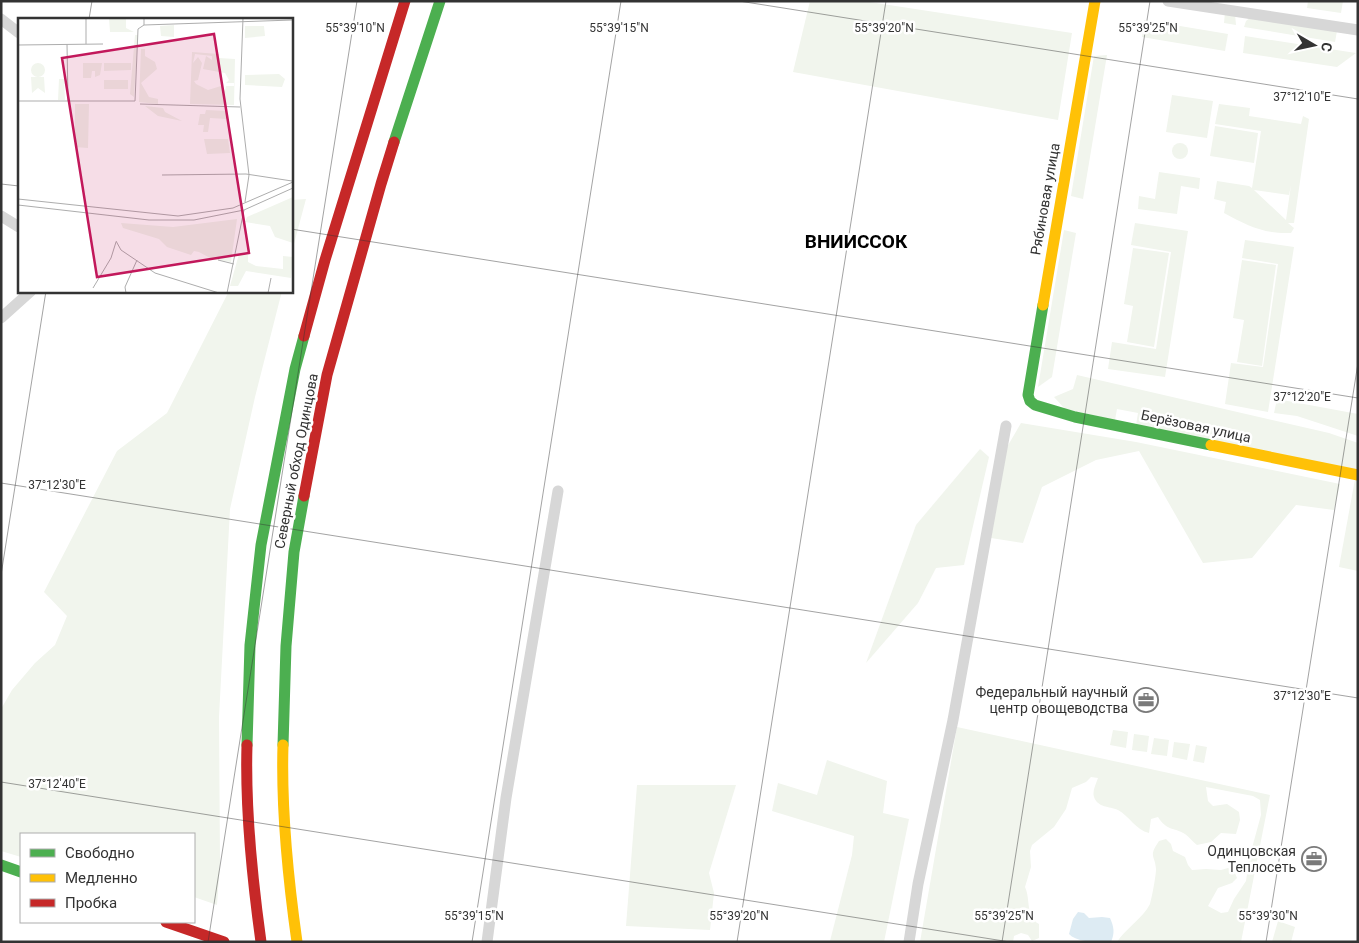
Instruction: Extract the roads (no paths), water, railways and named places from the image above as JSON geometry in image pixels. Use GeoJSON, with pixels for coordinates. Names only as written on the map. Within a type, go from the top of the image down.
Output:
{"type":"FeatureCollection","features":[{"type":"Feature","properties":{"kind":"main road","name":"Северный обход Одинцова"},"geometry":{"type":"LineString","coordinates":[[261,942],[250,835],[246,771],[250,645],[261,545],[295,369],[330,242],[405,1]]}},
{"type":"Feature","properties":{"kind":"main road","name":"Северный обход Одинцова"},"geometry":{"type":"LineString","coordinates":[[297,941],[290,893],[282,770],[286,646],[294,552],[327,374],[381,184],[440,1]]}},
{"type":"Feature","properties":{"kind":"main road","name":"Рябиновая улица"},"geometry":{"type":"LineString","coordinates":[[1030,401],[1028,395],[1095,1]]}},
{"type":"Feature","properties":{"kind":"main road","name":"Берёзовая улица"},"geometry":{"type":"LineString","coordinates":[[1030,401],[1035,405],[1075,417],[1358,475]]}},
{"type":"Feature","properties":{"kind":"main road"},"geometry":{"type":"LineString","coordinates":[[1,865],[20,872]]}},
{"type":"Feature","properties":{"kind":"main road"},"geometry":{"type":"LineString","coordinates":[[169,923],[224,942]]}},
{"type":"Feature","properties":{"kind":"street"},"geometry":{"type":"LineString","coordinates":[[1168,1],[1358,30]]}},
{"type":"Feature","properties":{"kind":"street"},"geometry":{"type":"LineString","coordinates":[[1,19],[18,32]]}},
{"type":"Feature","properties":{"kind":"street"},"geometry":{"type":"LineString","coordinates":[[1,216],[18,225]]}},
{"type":"Feature","properties":{"kind":"street"},"geometry":{"type":"LineString","coordinates":[[1,318],[30,292]]}},
{"type":"Feature","properties":{"kind":"street"},"geometry":{"type":"LineString","coordinates":[[909,942],[918,884],[953,720],[1006,426]]}},
{"type":"Feature","properties":{"kind":"street"},"geometry":{"type":"LineString","coordinates":[[487,942],[506,798],[558,490]]}},
{"type":"Feature","properties":{"kind":"place","name":"Федеральный научный центр овощеводства"},"geometry":{"type":"Point","coordinates":[1146,700]}},
{"type":"Feature","properties":{"kind":"place","name":"Одинцовская Теплосеть"},"geometry":{"type":"Point","coordinates":[1314,859]}},
{"type":"Feature","properties":{"kind":"district","name":"ВНИИССОК"},"geometry":{"type":"Point","coordinates":[856,241]}}]}
